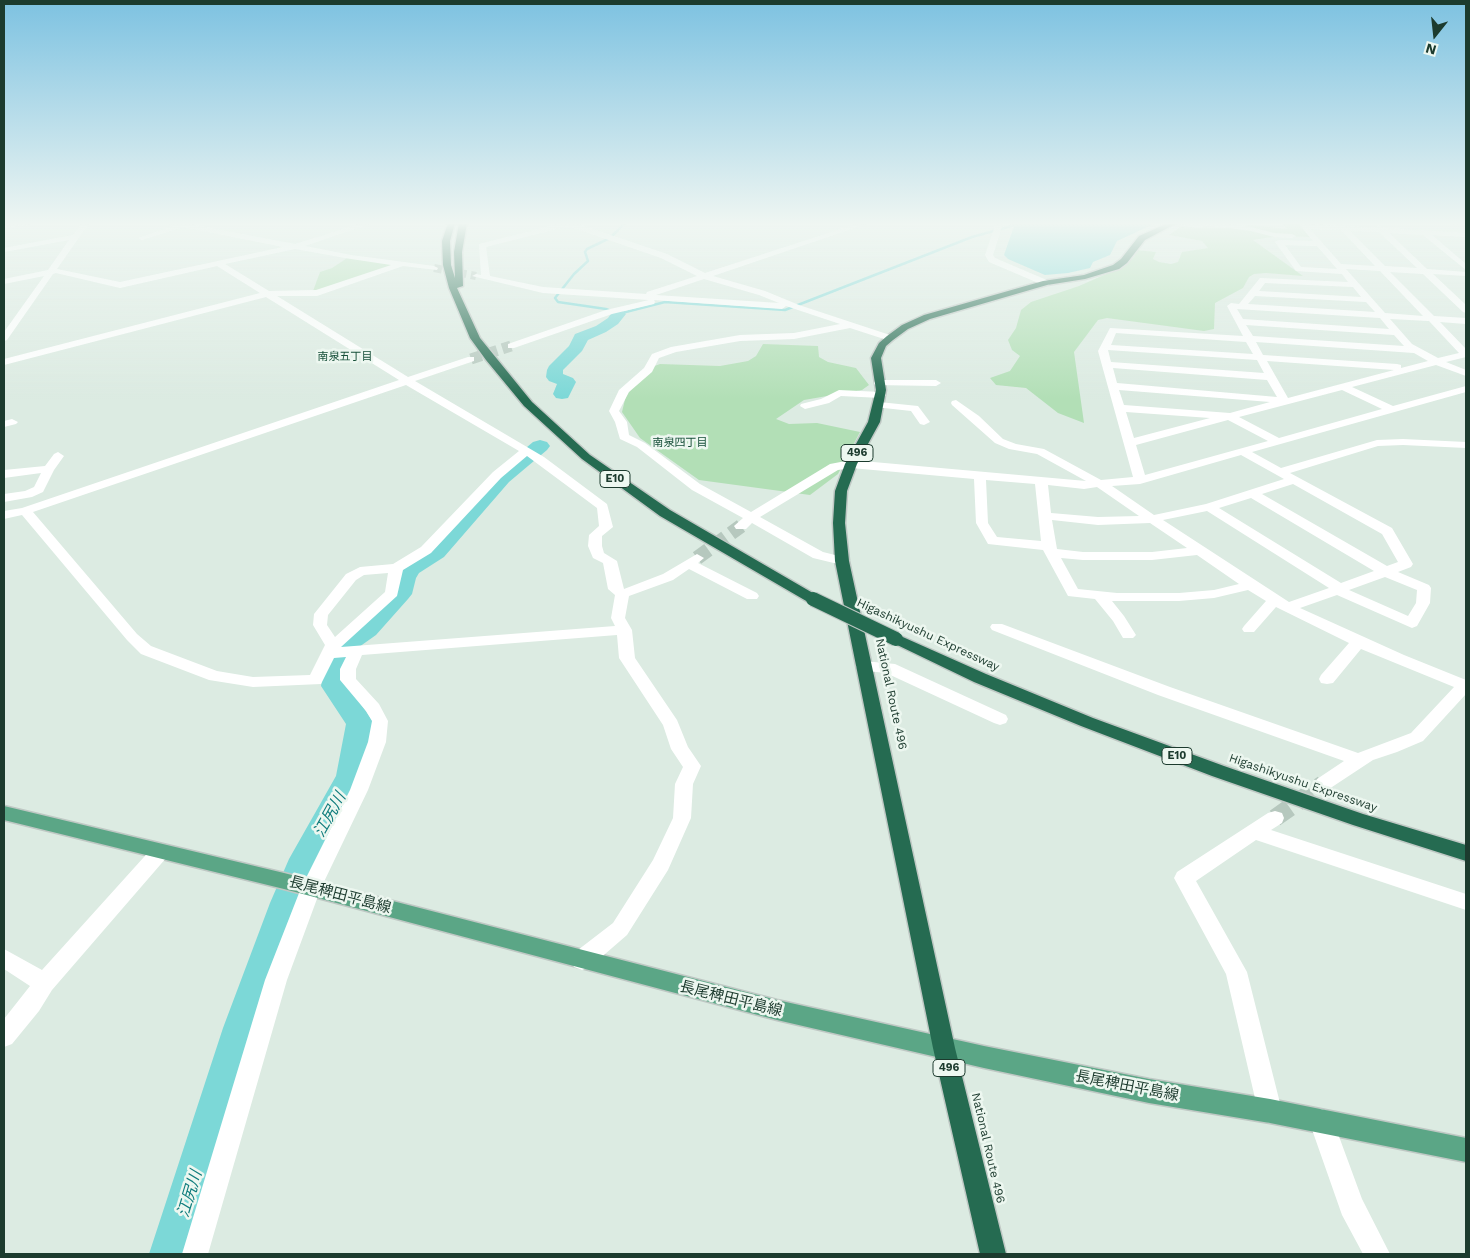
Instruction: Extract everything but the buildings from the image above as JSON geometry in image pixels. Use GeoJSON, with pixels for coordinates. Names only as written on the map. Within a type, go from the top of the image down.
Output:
{"type":"FeatureCollection","features":[{"type":"Feature","properties":{"kind":"highway","name":"Higashikyushu Expressway"},"geometry":{"type":"LineString","coordinates":[[450,282],[475,338],[505,379],[528,404],[586,457],[665,514],[760,570],[813,599],[896,639],[980,678],[1078,718],[1218,771],[1360,820],[1466,853]]}},
{"type":"Feature","properties":{"kind":"highway","name":"Higashikyushu Expressway"},"geometry":{"type":"LineString","coordinates":[[459,282],[462,309]]}},
{"type":"Feature","properties":{"kind":"highway","name":"National Route 496"},"geometry":{"type":"LineString","coordinates":[[993,1254],[944,1048],[842,562],[839,523],[841,491],[851,464],[874,422],[880,394],[876,358],[882,345],[906,326],[927,317],[1054,282]]}},
{"type":"Feature","properties":{"kind":"main road","name":"長尾稗田平島線"},"geometry":{"type":"LineString","coordinates":[[4,814],[284,881],[718,996],[944,1048],[1149,1091],[1270,1111],[1466,1150]]}},
{"type":"Feature","properties":{"kind":"street"},"geometry":{"type":"LineString","coordinates":[[5,334],[43,282]]}},
{"type":"Feature","properties":{"kind":"street"},"geometry":{"type":"LineString","coordinates":[[104,282],[120,285],[136,282]]}},
{"type":"Feature","properties":{"kind":"street"},"geometry":{"type":"LineString","coordinates":[[247,282],[407,381],[526,451],[603,507],[606,527],[596,535],[595,546],[598,555],[610,561],[615,590],[622,594]]}},
{"type":"Feature","properties":{"kind":"street"},"geometry":{"type":"LineString","coordinates":[[4,362],[266,294],[317,293],[352,282]]}},
{"type":"Feature","properties":{"kind":"street"},"geometry":{"type":"LineString","coordinates":[[504,282],[543,290],[796,307]]}},
{"type":"Feature","properties":{"kind":"street"},"geometry":{"type":"LineString","coordinates":[[644,297],[688,282]]}},
{"type":"Feature","properties":{"kind":"street"},"geometry":{"type":"LineString","coordinates":[[723,282],[762,293],[796,307],[890,338]]}},
{"type":"Feature","properties":{"kind":"street"},"geometry":{"type":"LineString","coordinates":[[1241,306],[1262,282]]}},
{"type":"Feature","properties":{"kind":"street"},"geometry":{"type":"LineString","coordinates":[[1295,282],[1356,285]]}},
{"type":"Feature","properties":{"kind":"street"},"geometry":{"type":"LineString","coordinates":[[1353,282],[1415,350],[1437,362],[1466,373]]}},
{"type":"Feature","properties":{"kind":"street"},"geometry":{"type":"LineString","coordinates":[[1128,443],[1466,354],[1395,282]]}},
{"type":"Feature","properties":{"kind":"street"},"geometry":{"type":"LineString","coordinates":[[1436,282],[1466,310]]}},
{"type":"Feature","properties":{"kind":"street"},"geometry":{"type":"LineString","coordinates":[[1253,293],[1369,300]]}},
{"type":"Feature","properties":{"kind":"street"},"geometry":{"type":"LineString","coordinates":[[511,346],[610,312],[654,302],[661,298]]}},
{"type":"Feature","properties":{"kind":"street"},"geometry":{"type":"LineString","coordinates":[[1285,402],[1231,306],[1466,321]]}},
{"type":"Feature","properties":{"kind":"street"},"geometry":{"type":"LineString","coordinates":[[1240,322],[1398,332]]}},
{"type":"Feature","properties":{"kind":"street"},"geometry":{"type":"LineString","coordinates":[[842,562],[818,554],[696,487],[641,445],[624,437],[621,422],[614,411],[624,390],[648,370],[655,356],[674,349],[692,344],[740,338],[794,336],[851,325]]}},
{"type":"Feature","properties":{"kind":"street"},"geometry":{"type":"LineString","coordinates":[[1140,480],[1103,351],[1113,330],[1415,350]]}},
{"type":"Feature","properties":{"kind":"street"},"geometry":{"type":"LineString","coordinates":[[1449,336],[1466,337]]}},
{"type":"Feature","properties":{"kind":"street"},"geometry":{"type":"LineString","coordinates":[[1104,347],[1411,368]]}},
{"type":"Feature","properties":{"kind":"street"},"geometry":{"type":"LineString","coordinates":[[4,515],[25,511],[471,359]]}},
{"type":"Feature","properties":{"kind":"street"},"geometry":{"type":"LineString","coordinates":[[1108,365],[1271,377]]}},
{"type":"Feature","properties":{"kind":"street"},"geometry":{"type":"LineString","coordinates":[[805,406],[825,401],[839,393],[880,394],[936,383]]}},
{"type":"Feature","properties":{"kind":"street"},"geometry":{"type":"LineString","coordinates":[[1113,386],[1275,398],[1285,402]]}},
{"type":"Feature","properties":{"kind":"street"},"geometry":{"type":"LineString","coordinates":[[1342,386],[1392,410]]}},
{"type":"Feature","properties":{"kind":"street"},"geometry":{"type":"LineString","coordinates":[[741,526],[752,517],[834,467],[851,464],[980,477],[1102,485],[1140,480],[1466,389]]}},
{"type":"Feature","properties":{"kind":"street"},"geometry":{"type":"LineString","coordinates":[[880,394],[914,408],[924,422]]}},
{"type":"Feature","properties":{"kind":"street"},"geometry":{"type":"LineString","coordinates":[[956,403],[976,418],[998,441],[1013,447],[1040,452],[1102,485],[1250,585],[1282,604],[1358,642],[1466,686],[1417,738],[1367,755],[1323,784]]}},
{"type":"Feature","properties":{"kind":"street"},"geometry":{"type":"LineString","coordinates":[[1119,408],[1229,416],[1279,442]]}},
{"type":"Feature","properties":{"kind":"street"},"geometry":{"type":"LineString","coordinates":[[1280,472],[1377,444],[1403,442],[1466,445]]}},
{"type":"Feature","properties":{"kind":"street"},"geometry":{"type":"LineString","coordinates":[[1427,444],[1443,449],[1466,450]]}},
{"type":"Feature","properties":{"kind":"street"},"geometry":{"type":"LineString","coordinates":[[330,649],[320,625],[321,614],[351,578],[360,571],[396,568],[426,550],[497,476],[526,451]]}},
{"type":"Feature","properties":{"kind":"street"},"geometry":{"type":"LineString","coordinates":[[1243,452],[1387,531],[1406,564],[1340,589],[1282,604],[1249,629]]}},
{"type":"Feature","properties":{"kind":"street"},"geometry":{"type":"LineString","coordinates":[[4,498],[28,494],[39,489],[48,470],[58,456]]}},
{"type":"Feature","properties":{"kind":"street"},"geometry":{"type":"LineString","coordinates":[[4,474],[39,469],[48,470]]}},
{"type":"Feature","properties":{"kind":"street"},"geometry":{"type":"LineString","coordinates":[[980,477],[982,523],[993,541],[1050,550],[1135,556],[1172,555],[1200,551]]}},
{"type":"Feature","properties":{"kind":"street"},"geometry":{"type":"LineString","coordinates":[[1046,516],[1098,521],[1152,519],[1209,507],[1294,480]]}},
{"type":"Feature","properties":{"kind":"street"},"geometry":{"type":"LineString","coordinates":[[1041,482],[1050,550],[1073,593],[1100,596],[1196,596],[1214,594],[1250,585]]}},
{"type":"Feature","properties":{"kind":"street"},"geometry":{"type":"LineString","coordinates":[[1209,507],[1340,589],[1344,594],[1412,624],[1423,603],[1424,588],[1386,572],[1253,494]]}},
{"type":"Feature","properties":{"kind":"street"},"geometry":{"type":"LineString","coordinates":[[25,511],[132,637],[146,650],[215,676],[252,682],[315,680],[330,649],[392,593],[396,568]]}},
{"type":"Feature","properties":{"kind":"street"},"geometry":{"type":"LineString","coordinates":[[622,594],[668,577],[693,561],[752,596]]}},
{"type":"Feature","properties":{"kind":"street"},"geometry":{"type":"LineString","coordinates":[[582,960],[620,929],[662,864],[682,818],[684,784],[692,766],[680,749],[671,724],[626,658],[624,630],[618,618],[622,594]]}},
{"type":"Feature","properties":{"kind":"street"},"geometry":{"type":"LineString","coordinates":[[1100,596],[1119,619],[1128,635]]}},
{"type":"Feature","properties":{"kind":"street"},"geometry":{"type":"LineString","coordinates":[[997,627],[1164,692],[1360,760]]}},
{"type":"Feature","properties":{"kind":"street"},"geometry":{"type":"LineString","coordinates":[[330,649],[356,651],[624,630]]}},
{"type":"Feature","properties":{"kind":"street"},"geometry":{"type":"LineString","coordinates":[[1327,679],[1358,642]]}},
{"type":"Feature","properties":{"kind":"street"},"geometry":{"type":"LineString","coordinates":[[195,1254],[276,980],[311,888],[359,790],[377,742],[380,721],[373,708],[348,680],[348,669],[356,651]]}},
{"type":"Feature","properties":{"kind":"street"},"geometry":{"type":"LineString","coordinates":[[864,666],[889,668],[1000,719]]}},
{"type":"Feature","properties":{"kind":"street"},"geometry":{"type":"LineString","coordinates":[[1270,1111],[1236,972],[1184,878],[1275,818]]}},
{"type":"Feature","properties":{"kind":"street"},"geometry":{"type":"LineString","coordinates":[[1255,832],[1466,902]]}},
{"type":"Feature","properties":{"kind":"street"},"geometry":{"type":"LineString","coordinates":[[4,1036],[31,1004],[44,983],[160,852]]}},
{"type":"Feature","properties":{"kind":"street"},"geometry":{"type":"LineString","coordinates":[[4,958],[44,983]]}},
{"type":"Feature","properties":{"kind":"street"},"geometry":{"type":"LineString","coordinates":[[1321,1121],[1352,1206],[1377,1254]]}},
{"type":"Feature","properties":{"kind":"green space"},"geometry":{"type":"Polygon","coordinates":[[[316,282],[346,282],[319,291],[313,291],[316,282]]]}},
{"type":"Feature","properties":{"kind":"green space"},"geometry":{"type":"Polygon","coordinates":[[[1089,282],[1246,282],[1243,288],[1215,303],[1214,329],[1204,331],[1107,318],[1098,320],[1074,352],[1084,423],[1058,413],[1026,388],[996,385],[990,378],[1010,371],[1020,356],[1012,350],[1008,340],[1016,328],[1021,310],[1031,302],[1089,282]]]}},
{"type":"Feature","properties":{"kind":"green space"},"geometry":{"type":"Polygon","coordinates":[[[763,344],[818,346],[819,357],[828,362],[856,368],[869,385],[862,390],[804,400],[776,419],[789,424],[817,423],[860,432],[838,474],[810,495],[699,480],[640,438],[622,412],[627,391],[649,368],[660,364],[720,366],[748,361],[756,356],[763,344]]]}},
{"type":"Feature","properties":{"kind":"waterway"},"geometry":{"type":"LineString","coordinates":[[568,282],[555,298],[558,302],[606,309],[618,314],[665,302],[785,310],[857,282]]}},
{"type":"Feature","properties":{"kind":"waterway","name":"江尻川"},"geometry":{"type":"LineString","coordinates":[[562,394],[567,382],[555,377],[555,370],[576,348],[581,337],[601,329],[613,321],[618,314]]}},
{"type":"Feature","properties":{"kind":"waterway","name":"江尻川"},"geometry":{"type":"LineString","coordinates":[[171,1254],[242,1028],[287,903],[301,868],[351,776],[360,723],[334,686],[338,660],[349,642],[367,629],[400,594],[404,577],[411,568],[436,552],[502,478],[540,446]]}},
{"type":"Feature","properties":{"kind":"tunnel"},"geometry":{"type":"LineString","coordinates":[[471,359],[511,346]]}},
{"type":"Feature","properties":{"kind":"tunnel"},"geometry":{"type":"LineString","coordinates":[[697,558],[741,526]]}},
{"type":"Feature","properties":{"kind":"tunnel"},"geometry":{"type":"LineString","coordinates":[[1275,818],[1323,784]]}},
{"type":"Feature","properties":{"kind":"district","name":"南泉五丁目"},"geometry":{"type":"Point","coordinates":[345,357]}},
{"type":"Feature","properties":{"kind":"district","name":"南泉四丁目"},"geometry":{"type":"Point","coordinates":[680,443]}}]}
